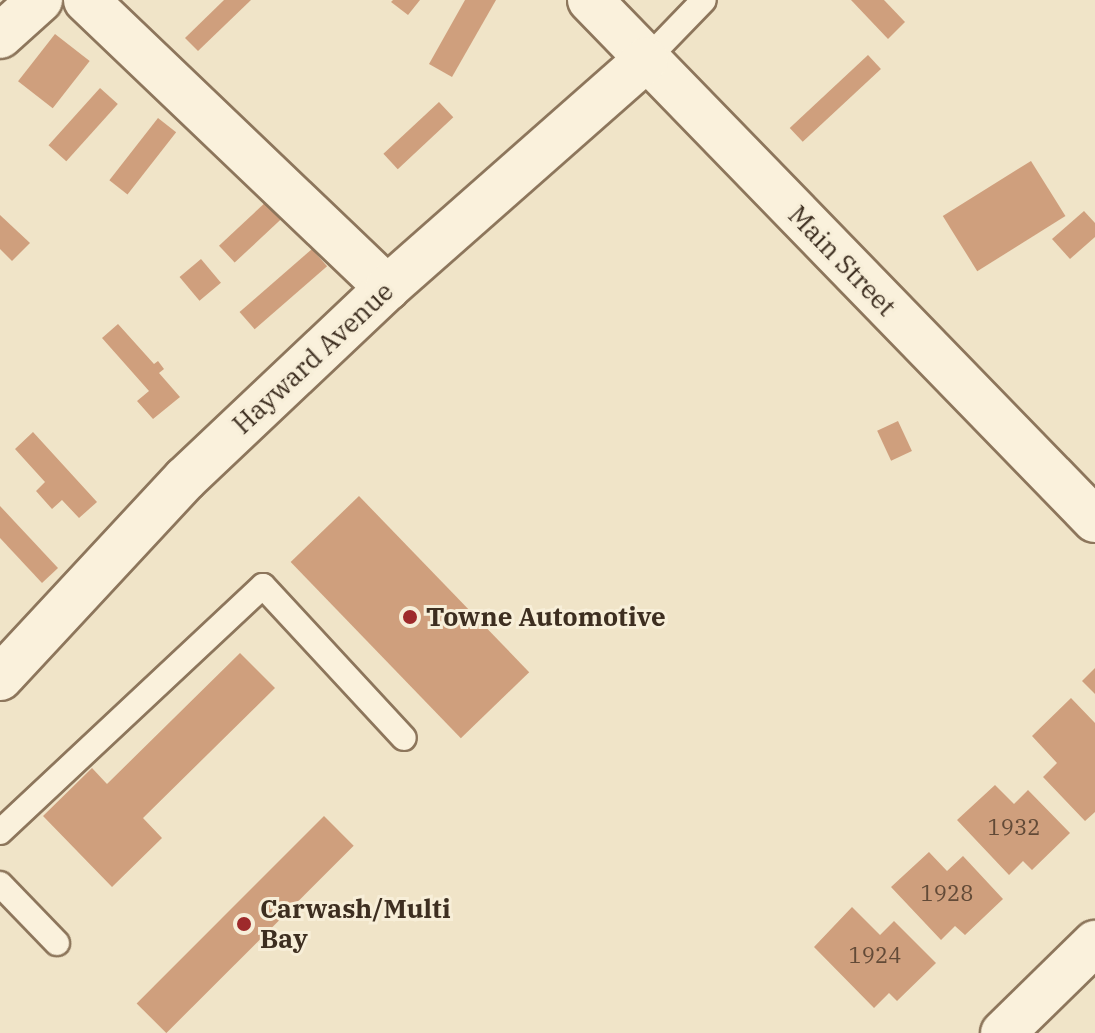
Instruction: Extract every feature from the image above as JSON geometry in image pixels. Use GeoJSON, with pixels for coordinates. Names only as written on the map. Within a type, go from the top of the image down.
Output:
{"type":"FeatureCollection","features":[{"type":"Feature","properties":{"kind":"street"},"geometry":{"type":"LineString","coordinates":[[0,36],[40,0]]}},
{"type":"Feature","properties":{"kind":"street"},"geometry":{"type":"LineString","coordinates":[[86,0],[387,288]]}},
{"type":"Feature","properties":{"kind":"street","name":"Main Street"},"geometry":{"type":"LineString","coordinates":[[590,0],[646,60],[1087,500]]}},
{"type":"Feature","properties":{"kind":"street","name":"Hayward Avenue"},"geometry":{"type":"LineString","coordinates":[[0,678],[185,479],[387,288],[646,60]]}},
{"type":"Feature","properties":{"kind":"street"},"geometry":{"type":"LineString","coordinates":[[1003,1033],[1095,943]]}},
{"type":"Feature","properties":{"kind":"lane"},"geometry":{"type":"LineString","coordinates":[[646,60],[704,0]]}},
{"type":"Feature","properties":{"kind":"lane"},"geometry":{"type":"LineString","coordinates":[[0,832],[263,586],[404,738]]}},
{"type":"Feature","properties":{"kind":"lane"},"geometry":{"type":"LineString","coordinates":[[0,884],[57,943]]}},
{"type":"Feature","properties":{"kind":"building"},"geometry":{"type":"Polygon","coordinates":[[[224,0],[251,0],[198,51],[185,38],[224,0]]]}},
{"type":"Feature","properties":{"kind":"building"},"geometry":{"type":"Polygon","coordinates":[[[420,0],[408,15],[391,2],[420,0]]]}},
{"type":"Feature","properties":{"kind":"building"},"geometry":{"type":"Polygon","coordinates":[[[465,0],[496,0],[452,77],[429,64],[465,0]]]}},
{"type":"Feature","properties":{"kind":"building"},"geometry":{"type":"Polygon","coordinates":[[[851,0],[884,0],[905,22],[888,39],[851,0]]]}},
{"type":"Feature","properties":{"kind":"building"},"geometry":{"type":"Polygon","coordinates":[[[55,34],[90,61],[53,108],[18,81],[55,34]]]}},
{"type":"Feature","properties":{"kind":"building"},"geometry":{"type":"Polygon","coordinates":[[[868,55],[881,69],[803,142],[790,128],[868,55]]]}},
{"type":"Feature","properties":{"kind":"building"},"geometry":{"type":"Polygon","coordinates":[[[100,88],[118,104],[66,161],[48,145],[100,88]]]}},
{"type":"Feature","properties":{"kind":"building"},"geometry":{"type":"Polygon","coordinates":[[[439,102],[453,117],[398,169],[383,154],[439,102]]]}},
{"type":"Feature","properties":{"kind":"building"},"geometry":{"type":"Polygon","coordinates":[[[158,118],[176,132],[127,194],[109,180],[158,118]]]}},
{"type":"Feature","properties":{"kind":"building"},"geometry":{"type":"Polygon","coordinates":[[[1031,161],[1065,216],[977,271],[943,216],[1031,161]]]}},
{"type":"Feature","properties":{"kind":"building"},"geometry":{"type":"Polygon","coordinates":[[[268,200],[284,217],[235,263],[219,246],[268,200]]]}},
{"type":"Feature","properties":{"kind":"building"},"geometry":{"type":"Polygon","coordinates":[[[1084,211],[1095,223],[1095,237],[1070,259],[1052,239],[1084,211]]]}},
{"type":"Feature","properties":{"kind":"building"},"geometry":{"type":"Polygon","coordinates":[[[0,215],[30,243],[12,261],[0,249],[0,215]]]}},
{"type":"Feature","properties":{"kind":"building"},"geometry":{"type":"Polygon","coordinates":[[[312,249],[327,266],[255,329],[240,312],[312,249]]]}},
{"type":"Feature","properties":{"kind":"building"},"geometry":{"type":"Polygon","coordinates":[[[201,259],[221,283],[199,301],[180,277],[201,259]]]}},
{"type":"Feature","properties":{"kind":"building"},"geometry":{"type":"Polygon","coordinates":[[[118,324],[154,364],[158,361],[164,369],[159,373],[180,397],[153,419],[137,401],[149,391],[102,338],[118,324]]]}},
{"type":"Feature","properties":{"kind":"building"},"geometry":{"type":"Polygon","coordinates":[[[898,421],[912,451],[891,461],[877,431],[898,421]]]}},
{"type":"Feature","properties":{"kind":"building"},"geometry":{"type":"Polygon","coordinates":[[[33,432],[97,502],[79,518],[62,500],[52,509],[36,491],[45,482],[15,449],[33,432]]]}},
{"type":"Feature","properties":{"kind":"building","name":"Towne Automotive"},"geometry":{"type":"Polygon","coordinates":[[[359,496],[529,672],[461,738],[291,562],[359,496]]]}},
{"type":"Feature","properties":{"kind":"building"},"geometry":{"type":"Polygon","coordinates":[[[0,506],[58,568],[42,583],[0,538],[0,506]]]}},
{"type":"Feature","properties":{"kind":"building"},"geometry":{"type":"Polygon","coordinates":[[[240,653],[275,688],[143,818],[162,838],[112,887],[43,816],[92,768],[107,784],[240,653]]]}},
{"type":"Feature","properties":{"kind":"building"},"geometry":{"type":"Polygon","coordinates":[[[1095,668],[1095,694],[1082,681],[1095,668]]]}},
{"type":"Feature","properties":{"kind":"building"},"geometry":{"type":"Polygon","coordinates":[[[1071,698],[1095,723],[1095,812],[1085,821],[1043,777],[1057,763],[1032,736],[1071,698]]]}},
{"type":"Feature","properties":{"kind":"building"},"geometry":{"type":"Polygon","coordinates":[[[995,785],[1014,804],[1028,790],[1070,833],[1032,870],[1023,861],[1009,875],[957,820],[995,785]]]}},
{"type":"Feature","properties":{"kind":"building","name":"Carwash/Multi Bay"},"geometry":{"type":"Polygon","coordinates":[[[324,816],[354,846],[166,1033],[137,1003],[324,816]]]}},
{"type":"Feature","properties":{"kind":"building"},"geometry":{"type":"Polygon","coordinates":[[[929,852],[947,871],[963,856],[1003,899],[965,935],[955,926],[941,940],[891,887],[929,852]]]}},
{"type":"Feature","properties":{"kind":"building"},"geometry":{"type":"Polygon","coordinates":[[[852,907],[880,935],[894,921],[936,963],[897,1001],[889,993],[874,1008],[814,947],[852,907]]]}},
{"type":"Feature","properties":{"kind":"place","name":"Towne Automotive"},"geometry":{"type":"Point","coordinates":[410,617]}},
{"type":"Feature","properties":{"kind":"place","name":"Carwash/Multi Bay"},"geometry":{"type":"Point","coordinates":[244,924]}}]}
